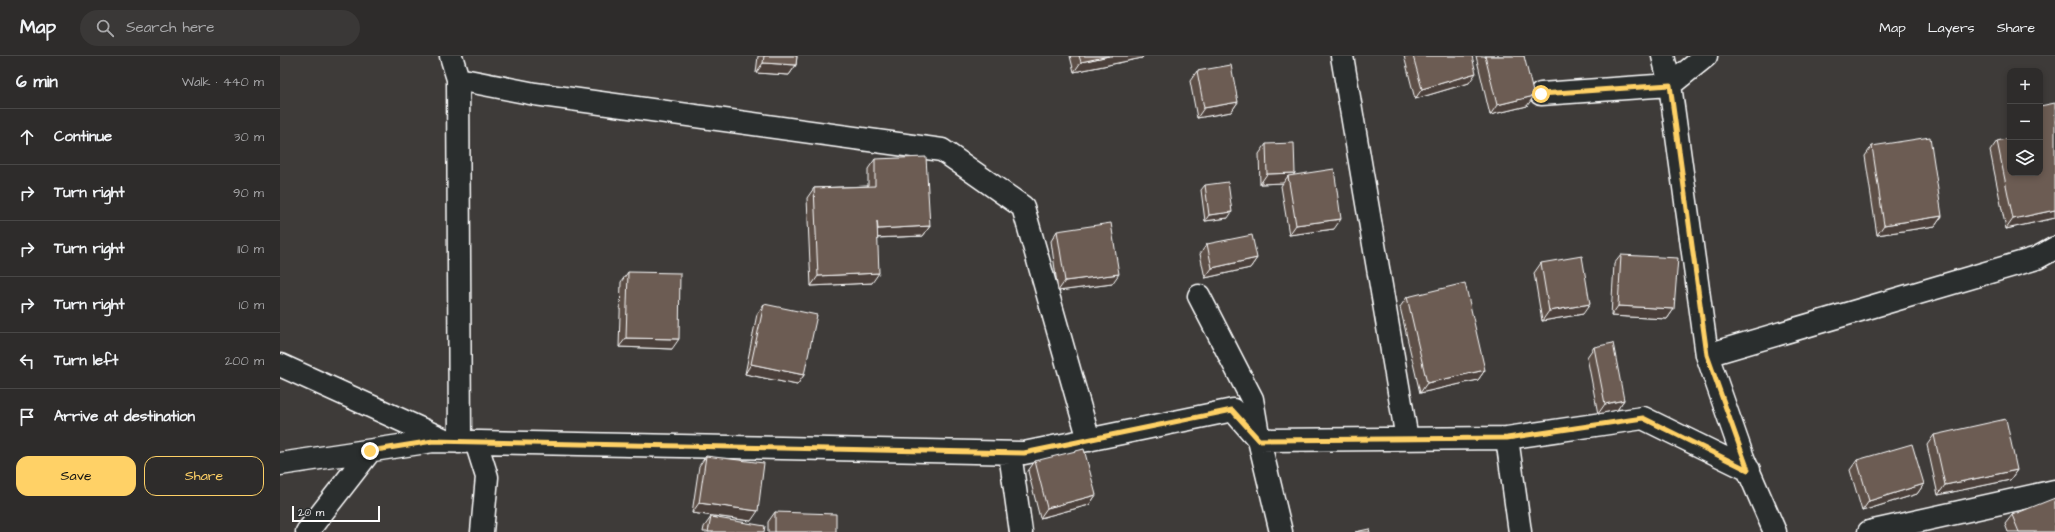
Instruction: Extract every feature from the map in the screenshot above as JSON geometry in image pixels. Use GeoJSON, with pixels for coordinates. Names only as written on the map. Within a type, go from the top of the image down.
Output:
{"type":"FeatureCollection","features":[{"type":"Feature","properties":{"kind":"street"},"geometry":{"type":"LineString","coordinates":[[451,56],[458,79],[461,442]]}},
{"type":"Feature","properties":{"kind":"street"},"geometry":{"type":"LineString","coordinates":[[1342,56],[1406,439]]}},
{"type":"Feature","properties":{"kind":"street"},"geometry":{"type":"LineString","coordinates":[[1662,56],[1670,85],[1707,355],[1748,470],[1775,532]]}},
{"type":"Feature","properties":{"kind":"street"},"geometry":{"type":"LineString","coordinates":[[1541,94],[1670,85],[1706,56]]}},
{"type":"Feature","properties":{"kind":"street"},"geometry":{"type":"LineString","coordinates":[[458,79],[535,94],[942,150],[1023,207],[1089,440]]}},
{"type":"Feature","properties":{"kind":"street"},"geometry":{"type":"LineString","coordinates":[[1707,355],[2037,258],[2055,248]]}},
{"type":"Feature","properties":{"kind":"street"},"geometry":{"type":"LineString","coordinates":[[1199,296],[1252,399],[1259,440],[1280,532]]}},
{"type":"Feature","properties":{"kind":"street"},"geometry":{"type":"LineString","coordinates":[[280,365],[461,442],[488,477],[482,532]]}},
{"type":"Feature","properties":{"kind":"street"},"geometry":{"type":"LineString","coordinates":[[280,464],[433,441],[1024,453],[1232,410],[1259,440],[1507,438],[1643,418],[1748,470]]}},
{"type":"Feature","properties":{"kind":"street"},"geometry":{"type":"LineString","coordinates":[[1507,438],[1520,532]]}},
{"type":"Feature","properties":{"kind":"street"},"geometry":{"type":"LineString","coordinates":[[307,532],[370,451]]}},
{"type":"Feature","properties":{"kind":"street"},"geometry":{"type":"LineString","coordinates":[[1010,453],[1021,532]]}},
{"type":"Feature","properties":{"kind":"street"},"geometry":{"type":"LineString","coordinates":[[1869,532],[2055,491]]}},
{"type":"Feature","properties":{"kind":"building"},"geometry":{"type":"Polygon","coordinates":[[[764,56],[797,56],[796,65],[763,63],[764,56]]]}},
{"type":"Feature","properties":{"kind":"building"},"geometry":{"type":"Polygon","coordinates":[[[1079,56],[1109,56],[1081,62],[1079,56]]]}},
{"type":"Feature","properties":{"kind":"building"},"geometry":{"type":"Polygon","coordinates":[[[1413,56],[1472,56],[1476,73],[1422,89],[1413,56]]]}},
{"type":"Feature","properties":{"kind":"building"},"geometry":{"type":"Polygon","coordinates":[[[1485,56],[1524,56],[1534,96],[1497,105],[1485,56]]]}},
{"type":"Feature","properties":{"kind":"building"},"geometry":{"type":"Polygon","coordinates":[[[1231,65],[1238,102],[1204,108],[1197,71],[1231,65]]]}},
{"type":"Feature","properties":{"kind":"building"},"geometry":{"type":"Polygon","coordinates":[[[2055,103],[2055,210],[2013,219],[1997,141],[2007,139],[2007,176],[2043,176],[2043,105],[2055,103]]]}},
{"type":"Feature","properties":{"kind":"building"},"geometry":{"type":"Polygon","coordinates":[[[1930,137],[1942,216],[1884,225],[1872,146],[1930,137]]]}},
{"type":"Feature","properties":{"kind":"building"},"geometry":{"type":"Polygon","coordinates":[[[1294,143],[1295,173],[1267,174],[1266,144],[1294,143]]]}},
{"type":"Feature","properties":{"kind":"building"},"geometry":{"type":"Polygon","coordinates":[[[926,157],[930,226],[878,229],[877,221],[879,273],[818,276],[814,188],[875,186],[875,159],[926,157]]]}},
{"type":"Feature","properties":{"kind":"building"},"geometry":{"type":"Polygon","coordinates":[[[1334,169],[1341,219],[1296,225],[1288,176],[1334,169]]]}},
{"type":"Feature","properties":{"kind":"building"},"geometry":{"type":"Polygon","coordinates":[[[1228,182],[1232,212],[1209,215],[1205,185],[1228,182]]]}},
{"type":"Feature","properties":{"kind":"building"},"geometry":{"type":"Polygon","coordinates":[[[1111,223],[1119,274],[1065,281],[1057,231],[1111,223]]]}},
{"type":"Feature","properties":{"kind":"building"},"geometry":{"type":"Polygon","coordinates":[[[1252,235],[1257,258],[1212,268],[1207,244],[1252,235]]]}},
{"type":"Feature","properties":{"kind":"building"},"geometry":{"type":"Polygon","coordinates":[[[1621,255],[1678,258],[1674,309],[1618,306],[1621,255]]]}},
{"type":"Feature","properties":{"kind":"building"},"geometry":{"type":"Polygon","coordinates":[[[1582,256],[1590,304],[1549,311],[1541,263],[1582,256]]]}},
{"type":"Feature","properties":{"kind":"building"},"geometry":{"type":"Polygon","coordinates":[[[628,272],[680,273],[679,339],[626,338],[628,272]]]}},
{"type":"Feature","properties":{"kind":"building"},"geometry":{"type":"Polygon","coordinates":[[[1465,283],[1485,370],[1427,383],[1407,297],[1465,283]]]}},
{"type":"Feature","properties":{"kind":"building"},"geometry":{"type":"Polygon","coordinates":[[[764,304],[817,315],[804,375],[751,364],[764,304]]]}},
{"type":"Feature","properties":{"kind":"building"},"geometry":{"type":"Polygon","coordinates":[[[1613,343],[1624,400],[1605,404],[1594,347],[1613,343]]]}},
{"type":"Feature","properties":{"kind":"building"},"geometry":{"type":"Polygon","coordinates":[[[2006,419],[2017,470],[1945,485],[1934,435],[2006,419]]]}},
{"type":"Feature","properties":{"kind":"building"},"geometry":{"type":"Polygon","coordinates":[[[1912,444],[1924,484],[1869,501],[1857,460],[1912,444]]]}},
{"type":"Feature","properties":{"kind":"building"},"geometry":{"type":"Polygon","coordinates":[[[1084,449],[1096,495],[1047,508],[1035,461],[1084,449]]]}},
{"type":"Feature","properties":{"kind":"building"},"geometry":{"type":"Polygon","coordinates":[[[706,456],[764,463],[758,511],[699,503],[706,456]]]}},
{"type":"Feature","properties":{"kind":"building"},"geometry":{"type":"Polygon","coordinates":[[[2055,498],[2055,532],[2019,532],[2012,515],[2055,498]]]}},
{"type":"Feature","properties":{"kind":"building"},"geometry":{"type":"Polygon","coordinates":[[[775,512],[836,514],[836,532],[775,532],[775,512]]]}},
{"type":"Feature","properties":{"kind":"building"},"geometry":{"type":"Polygon","coordinates":[[[711,517],[765,526],[764,532],[708,532],[711,517]]]}},
{"type":"Feature","properties":{"kind":"building"},"geometry":{"type":"Polygon","coordinates":[[[1369,529],[1370,532],[1355,532],[1369,529]]]}},
{"type":"Feature","properties":{"kind":"route"},"geometry":{"type":"LineString","coordinates":[[370,451],[433,441],[1024,453],[1232,410],[1259,440],[1507,438],[1643,418],[1748,470],[1707,355],[1670,85],[1541,94]]}}]}
